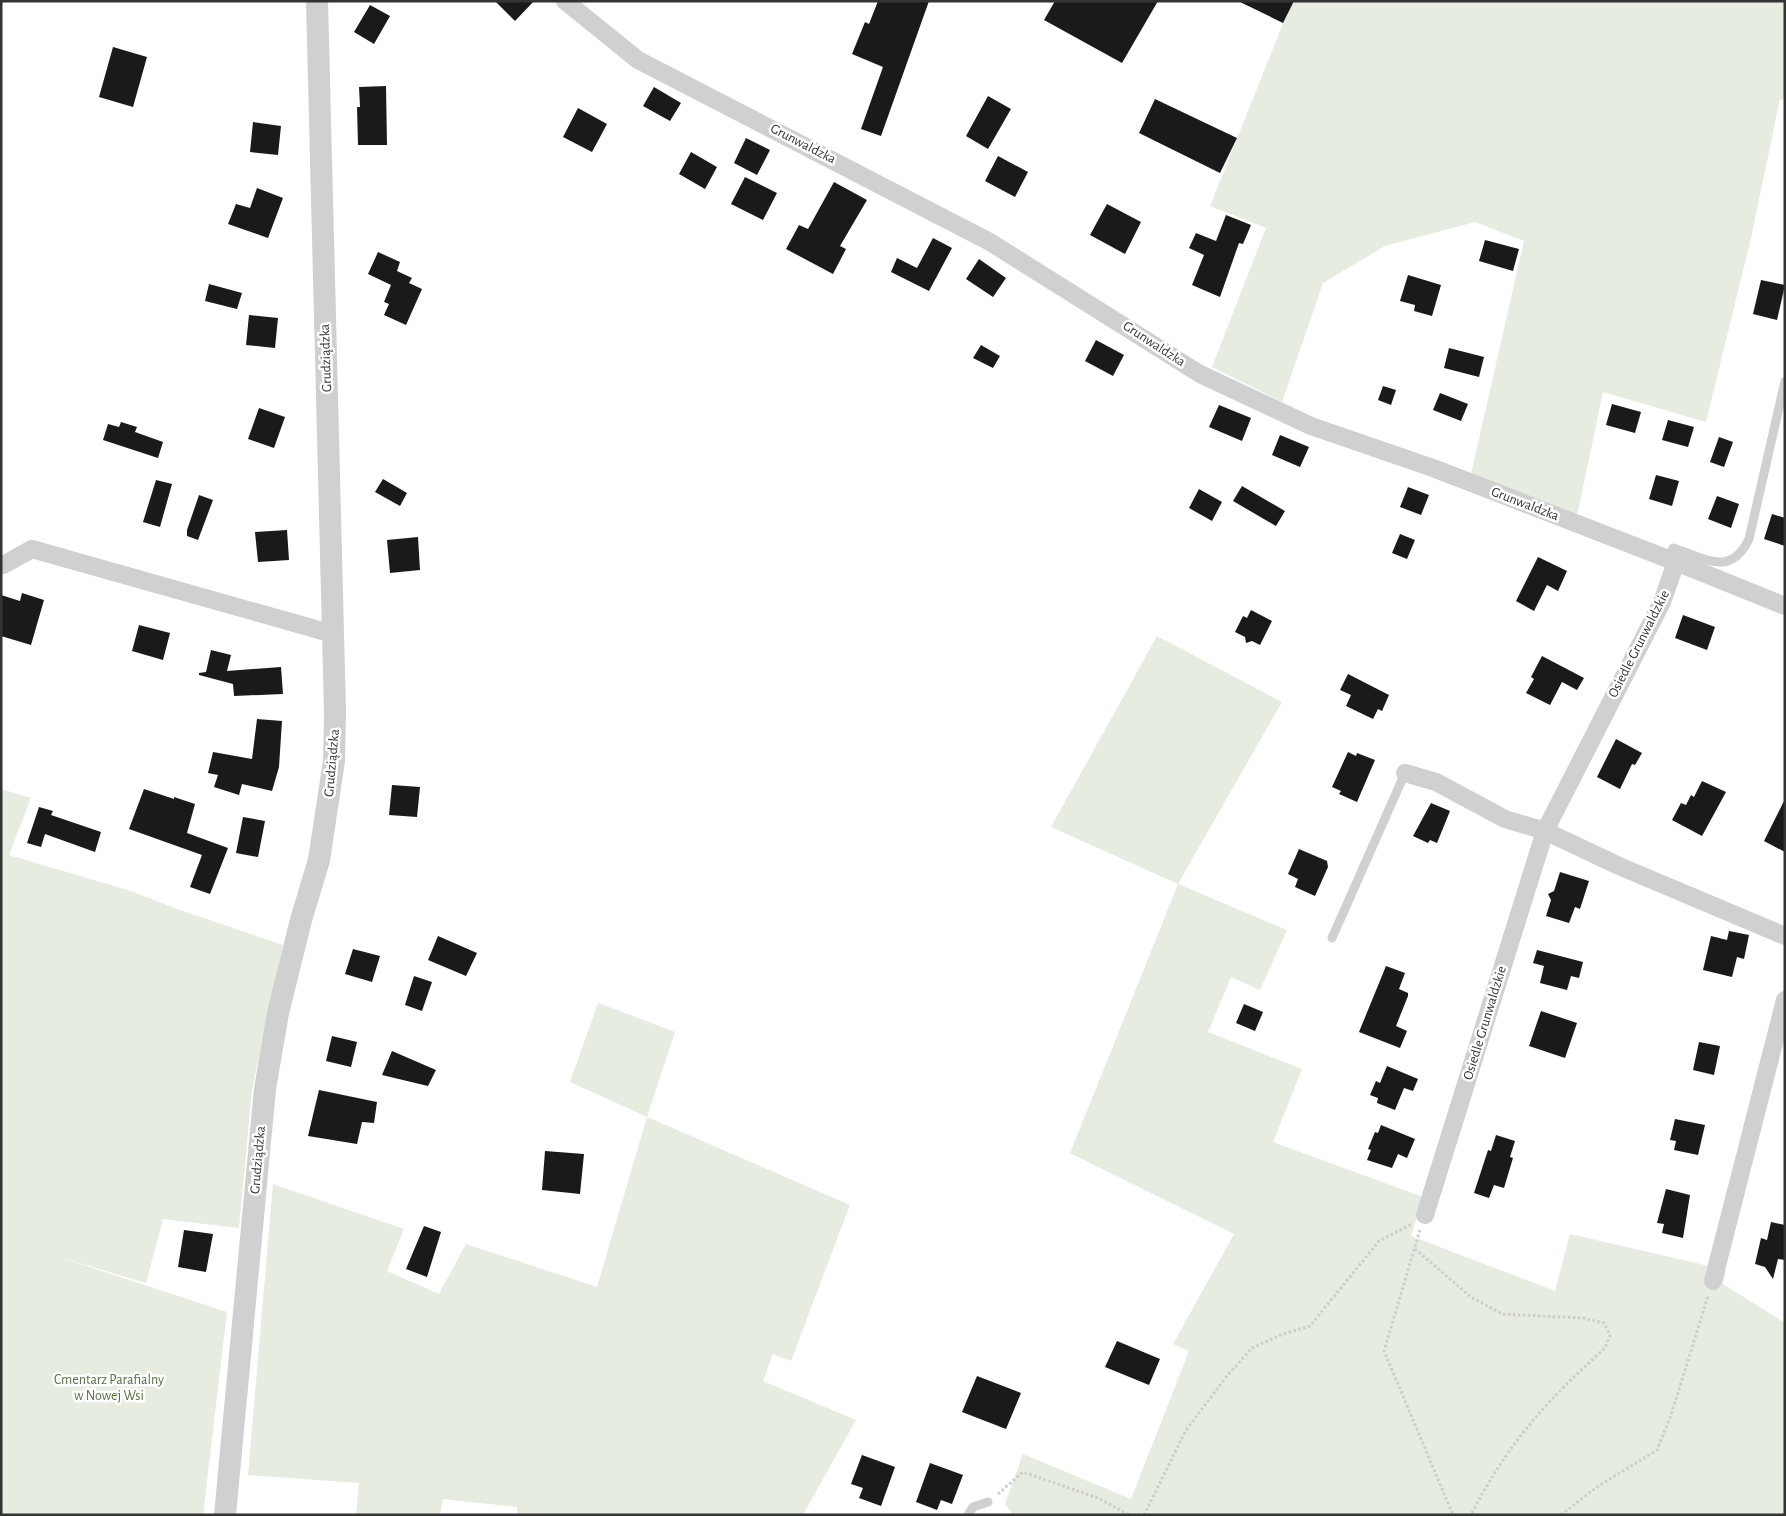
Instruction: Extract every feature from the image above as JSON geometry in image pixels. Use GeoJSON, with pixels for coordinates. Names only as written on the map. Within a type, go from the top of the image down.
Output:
{"type":"FeatureCollection","features":[{"type":"Feature","properties":{"kind":"street","name":"Grudziądzka"},"geometry":{"type":"LineString","coordinates":[[225,1515],[265,1089],[278,1012],[301,920],[319,860],[334,761],[335,712],[317,1]]}},
{"type":"Feature","properties":{"kind":"street","name":"Grunwaldzka"},"geometry":{"type":"LineString","coordinates":[[564,1],[638,60],[990,242],[1200,374],[1311,426],[1433,468],[1672,560],[1785,606]]}},
{"type":"Feature","properties":{"kind":"street"},"geometry":{"type":"LineString","coordinates":[[3,565],[32,549],[333,634]]}},
{"type":"Feature","properties":{"kind":"street","name":"Osiedle Grunwaldzkie"},"geometry":{"type":"LineString","coordinates":[[1425,1215],[1545,831],[1662,602],[1672,560]]}},
{"type":"Feature","properties":{"kind":"street"},"geometry":{"type":"LineString","coordinates":[[1405,774],[1436,782],[1505,819],[1545,831],[1619,866],[1785,936]]}},
{"type":"Feature","properties":{"kind":"street"},"geometry":{"type":"LineString","coordinates":[[1712,1281],[1785,1000]]}},
{"type":"Feature","properties":{"kind":"lane"},"geometry":{"type":"LineString","coordinates":[[1672,560],[1673,548],[1721,563],[1732,562],[1743,553],[1750,540],[1785,381]]}},
{"type":"Feature","properties":{"kind":"lane"},"geometry":{"type":"LineString","coordinates":[[1332,938],[1405,774]]}},
{"type":"Feature","properties":{"kind":"lane"},"geometry":{"type":"LineString","coordinates":[[968,1515],[972,1507],[988,1502]]}},
{"type":"Feature","properties":{"kind":"path"},"geometry":{"type":"LineString","coordinates":[[1425,1215],[1384,1351],[1453,1515]]}},
{"type":"Feature","properties":{"kind":"path"},"geometry":{"type":"LineString","coordinates":[[1144,1515],[1186,1430],[1227,1376],[1252,1348],[1282,1334],[1310,1326],[1379,1241],[1402,1230],[1425,1215]]}},
{"type":"Feature","properties":{"kind":"path"},"geometry":{"type":"LineString","coordinates":[[1415,1248],[1471,1297],[1502,1314],[1583,1318],[1604,1323],[1610,1335],[1606,1348],[1537,1414],[1502,1460],[1471,1515]]}},
{"type":"Feature","properties":{"kind":"path"},"geometry":{"type":"LineString","coordinates":[[1561,1515],[1597,1486],[1657,1450],[1671,1415],[1712,1281]]}},
{"type":"Feature","properties":{"kind":"path"},"geometry":{"type":"LineString","coordinates":[[988,1502],[1023,1472],[1098,1498],[1129,1515]]}},
{"type":"Feature","properties":{"kind":"green space"},"geometry":{"type":"Polygon","coordinates":[[[1292,1],[1785,1],[1785,100],[1780,99],[1751,238],[1706,422],[1603,392],[1577,516],[1471,474],[1524,241],[1475,222],[1385,246],[1323,283],[1282,402],[1212,367],[1266,228],[1210,206],[1292,1]]]}},
{"type":"Feature","properties":{"kind":"green space"},"geometry":{"type":"Polygon","coordinates":[[[1157,636],[1282,702],[1178,884],[1051,827],[1157,636]]]}},
{"type":"Feature","properties":{"kind":"green space","name":"Cmentarz Parafialny w Nowej Wsi"},"geometry":{"type":"Polygon","coordinates":[[[1,789],[31,798],[9,855],[131,891],[177,909],[283,945],[252,1090],[239,1228],[163,1219],[146,1283],[56,1256],[227,1312],[203,1515],[1,1515],[1,789]]]}},
{"type":"Feature","properties":{"kind":"green space"},"geometry":{"type":"Polygon","coordinates":[[[1178,884],[1287,930],[1260,990],[1231,977],[1208,1032],[1302,1069],[1273,1142],[1423,1197],[1411,1236],[1555,1291],[1570,1234],[1726,1270],[1723,1284],[1785,1323],[1785,1515],[1013,1515],[1005,1504],[1023,1454],[1131,1499],[1189,1351],[1173,1344],[1234,1234],[1070,1153],[1178,884]]]}},
{"type":"Feature","properties":{"kind":"green space"},"geometry":{"type":"Polygon","coordinates":[[[598,1003],[675,1032],[647,1117],[570,1082],[598,1003]]]}},
{"type":"Feature","properties":{"kind":"green space"},"geometry":{"type":"Polygon","coordinates":[[[647,1117],[850,1205],[791,1361],[773,1354],[763,1381],[856,1420],[803,1515],[517,1515],[517,1507],[443,1499],[440,1515],[356,1515],[359,1483],[248,1475],[273,1184],[404,1229],[387,1271],[439,1294],[466,1244],[597,1287],[647,1117]]]}},
{"type":"Feature","properties":{"kind":"building"},"geometry":{"type":"Polygon","coordinates":[[[495,1],[534,1],[515,21],[495,1]]]}},
{"type":"Feature","properties":{"kind":"building"},"geometry":{"type":"Polygon","coordinates":[[[878,1],[929,1],[881,136],[861,129],[883,67],[852,54],[865,22],[869,24],[878,1]]]}},
{"type":"Feature","properties":{"kind":"building"},"geometry":{"type":"Polygon","coordinates":[[[1055,1],[1158,1],[1122,63],[1044,20],[1055,1]]]}},
{"type":"Feature","properties":{"kind":"building"},"geometry":{"type":"Polygon","coordinates":[[[1238,1],[1294,1],[1283,23],[1238,1]]]}},
{"type":"Feature","properties":{"kind":"building"},"geometry":{"type":"Polygon","coordinates":[[[370,5],[390,16],[374,44],[354,32],[370,5]]]}},
{"type":"Feature","properties":{"kind":"building"},"geometry":{"type":"Polygon","coordinates":[[[113,47],[147,57],[133,107],[99,97],[113,47]]]}},
{"type":"Feature","properties":{"kind":"building"},"geometry":{"type":"Polygon","coordinates":[[[386,86],[387,145],[358,145],[357,107],[360,107],[359,87],[386,86]]]}},
{"type":"Feature","properties":{"kind":"building"},"geometry":{"type":"Polygon","coordinates":[[[654,87],[681,103],[670,121],[643,106],[654,87]]]}},
{"type":"Feature","properties":{"kind":"building"},"geometry":{"type":"Polygon","coordinates":[[[988,96],[1011,109],[988,149],[966,136],[988,96]]]}},
{"type":"Feature","properties":{"kind":"building"},"geometry":{"type":"Polygon","coordinates":[[[1155,99],[1237,138],[1220,173],[1139,133],[1155,99]]]}},
{"type":"Feature","properties":{"kind":"building"},"geometry":{"type":"Polygon","coordinates":[[[578,108],[607,124],[592,152],[563,137],[578,108]]]}},
{"type":"Feature","properties":{"kind":"building"},"geometry":{"type":"Polygon","coordinates":[[[253,122],[281,126],[278,155],[250,152],[253,122]]]}},
{"type":"Feature","properties":{"kind":"building"},"geometry":{"type":"Polygon","coordinates":[[[746,138],[770,150],[757,175],[734,163],[746,138]]]}},
{"type":"Feature","properties":{"kind":"building"},"geometry":{"type":"Polygon","coordinates":[[[691,152],[717,167],[705,189],[679,174],[691,152]]]}},
{"type":"Feature","properties":{"kind":"building"},"geometry":{"type":"Polygon","coordinates":[[[998,156],[1028,172],[1015,197],[985,181],[998,156]]]}},
{"type":"Feature","properties":{"kind":"building"},"geometry":{"type":"Polygon","coordinates":[[[745,177],[777,193],[763,220],[731,204],[745,177]]]}},
{"type":"Feature","properties":{"kind":"building"},"geometry":{"type":"Polygon","coordinates":[[[834,182],[867,200],[840,246],[846,249],[833,274],[786,249],[799,225],[808,229],[834,182]]]}},
{"type":"Feature","properties":{"kind":"building"},"geometry":{"type":"Polygon","coordinates":[[[257,188],[283,198],[268,238],[228,224],[236,204],[250,208],[257,188]]]}},
{"type":"Feature","properties":{"kind":"building"},"geometry":{"type":"Polygon","coordinates":[[[1107,204],[1141,222],[1125,254],[1090,235],[1107,204]]]}},
{"type":"Feature","properties":{"kind":"building"},"geometry":{"type":"Polygon","coordinates":[[[1226,215],[1251,225],[1243,244],[1239,243],[1220,297],[1192,285],[1204,255],[1189,248],[1196,233],[1216,241],[1226,215]]]}},
{"type":"Feature","properties":{"kind":"building"},"geometry":{"type":"Polygon","coordinates":[[[933,238],[952,248],[929,291],[891,272],[897,258],[917,268],[933,238]]]}},
{"type":"Feature","properties":{"kind":"building"},"geometry":{"type":"Polygon","coordinates":[[[1485,240],[1519,249],[1513,271],[1479,261],[1485,240]]]}},
{"type":"Feature","properties":{"kind":"building"},"geometry":{"type":"Polygon","coordinates":[[[378,252],[400,262],[397,271],[412,278],[409,283],[422,289],[406,325],[384,315],[389,304],[384,302],[391,285],[368,274],[378,252]]]}},
{"type":"Feature","properties":{"kind":"building"},"geometry":{"type":"Polygon","coordinates":[[[979,259],[1006,278],[993,297],[966,279],[979,259]]]}},
{"type":"Feature","properties":{"kind":"building"},"geometry":{"type":"Polygon","coordinates":[[[1408,275],[1441,285],[1432,316],[1414,311],[1415,305],[1400,301],[1408,275]]]}},
{"type":"Feature","properties":{"kind":"building"},"geometry":{"type":"Polygon","coordinates":[[[1761,280],[1785,285],[1777,320],[1753,314],[1761,280]]]}},
{"type":"Feature","properties":{"kind":"building"},"geometry":{"type":"Polygon","coordinates":[[[209,284],[242,293],[237,309],[205,301],[209,284]]]}},
{"type":"Feature","properties":{"kind":"building"},"geometry":{"type":"Polygon","coordinates":[[[249,315],[278,318],[275,348],[246,345],[249,315]]]}},
{"type":"Feature","properties":{"kind":"building"},"geometry":{"type":"Polygon","coordinates":[[[1096,340],[1124,355],[1113,376],[1085,361],[1096,340]]]}},
{"type":"Feature","properties":{"kind":"building"},"geometry":{"type":"Polygon","coordinates":[[[981,345],[1000,356],[993,368],[973,358],[981,345]]]}},
{"type":"Feature","properties":{"kind":"building"},"geometry":{"type":"Polygon","coordinates":[[[1449,348],[1484,357],[1479,377],[1444,368],[1449,348]]]}},
{"type":"Feature","properties":{"kind":"building"},"geometry":{"type":"Polygon","coordinates":[[[1383,386],[1396,390],[1391,405],[1378,400],[1383,386]]]}},
{"type":"Feature","properties":{"kind":"building"},"geometry":{"type":"Polygon","coordinates":[[[1440,393],[1468,404],[1461,421],[1433,410],[1440,393]]]}},
{"type":"Feature","properties":{"kind":"building"},"geometry":{"type":"Polygon","coordinates":[[[1612,404],[1641,412],[1635,433],[1606,425],[1612,404]]]}},
{"type":"Feature","properties":{"kind":"building"},"geometry":{"type":"Polygon","coordinates":[[[1219,405],[1251,418],[1242,441],[1209,427],[1219,405]]]}},
{"type":"Feature","properties":{"kind":"building"},"geometry":{"type":"Polygon","coordinates":[[[259,408],[285,417],[274,448],[248,439],[259,408]]]}},
{"type":"Feature","properties":{"kind":"building"},"geometry":{"type":"Polygon","coordinates":[[[1668,420],[1694,427],[1688,447],[1662,440],[1668,420]]]}},
{"type":"Feature","properties":{"kind":"building"},"geometry":{"type":"Polygon","coordinates":[[[121,422],[137,427],[135,432],[163,442],[158,458],[103,440],[108,424],[119,427],[121,422]]]}},
{"type":"Feature","properties":{"kind":"building"},"geometry":{"type":"Polygon","coordinates":[[[1280,435],[1309,447],[1300,467],[1272,455],[1280,435]]]}},
{"type":"Feature","properties":{"kind":"building"},"geometry":{"type":"Polygon","coordinates":[[[1719,437],[1733,442],[1724,467],[1710,462],[1719,437]]]}},
{"type":"Feature","properties":{"kind":"building"},"geometry":{"type":"Polygon","coordinates":[[[1656,475],[1679,481],[1672,506],[1649,499],[1656,475]]]}},
{"type":"Feature","properties":{"kind":"building"},"geometry":{"type":"Polygon","coordinates":[[[383,479],[407,493],[400,506],[375,492],[383,479]]]}},
{"type":"Feature","properties":{"kind":"building"},"geometry":{"type":"Polygon","coordinates":[[[156,480],[172,484],[160,527],[143,522],[156,480]]]}},
{"type":"Feature","properties":{"kind":"building"},"geometry":{"type":"Polygon","coordinates":[[[1242,486],[1285,511],[1276,526],[1233,501],[1242,486]]]}},
{"type":"Feature","properties":{"kind":"building"},"geometry":{"type":"Polygon","coordinates":[[[1408,487],[1429,495],[1421,515],[1400,507],[1408,487]]]}},
{"type":"Feature","properties":{"kind":"building"},"geometry":{"type":"Polygon","coordinates":[[[1199,489],[1222,502],[1212,521],[1189,508],[1199,489]]]}},
{"type":"Feature","properties":{"kind":"building"},"geometry":{"type":"Polygon","coordinates":[[[199,495],[213,500],[198,540],[187,536],[187,530],[199,495]]]}},
{"type":"Feature","properties":{"kind":"building"},"geometry":{"type":"Polygon","coordinates":[[[1717,496],[1739,504],[1731,528],[1708,519],[1717,496]]]}},
{"type":"Feature","properties":{"kind":"building"},"geometry":{"type":"Polygon","coordinates":[[[1772,514],[1785,518],[1785,546],[1764,539],[1772,514]]]}},
{"type":"Feature","properties":{"kind":"building"},"geometry":{"type":"Polygon","coordinates":[[[287,530],[289,560],[258,562],[255,532],[287,530]]]}},
{"type":"Feature","properties":{"kind":"building"},"geometry":{"type":"Polygon","coordinates":[[[1400,534],[1415,540],[1407,559],[1392,553],[1400,534]]]}},
{"type":"Feature","properties":{"kind":"building"},"geometry":{"type":"Polygon","coordinates":[[[418,537],[420,570],[390,573],[387,540],[418,537]]]}},
{"type":"Feature","properties":{"kind":"building"},"geometry":{"type":"Polygon","coordinates":[[[1538,557],[1567,571],[1558,591],[1547,585],[1534,611],[1516,601],[1538,557]]]}},
{"type":"Feature","properties":{"kind":"building"},"geometry":{"type":"Polygon","coordinates":[[[22,593],[44,600],[31,645],[1,636],[1,595],[20,601],[22,593]]]}},
{"type":"Feature","properties":{"kind":"building"},"geometry":{"type":"Polygon","coordinates":[[[1251,610],[1272,621],[1260,645],[1252,641],[1246,643],[1245,637],[1235,632],[1243,616],[1247,618],[1251,610]]]}},
{"type":"Feature","properties":{"kind":"building"},"geometry":{"type":"Polygon","coordinates":[[[1683,615],[1715,627],[1707,650],[1675,638],[1683,615]]]}},
{"type":"Feature","properties":{"kind":"building"},"geometry":{"type":"Polygon","coordinates":[[[139,625],[170,633],[163,660],[132,651],[139,625]]]}},
{"type":"Feature","properties":{"kind":"building"},"geometry":{"type":"Polygon","coordinates":[[[211,650],[231,655],[227,671],[281,667],[283,694],[234,696],[233,684],[199,675],[199,673],[206,672],[211,650]]]}},
{"type":"Feature","properties":{"kind":"building"},"geometry":{"type":"Polygon","coordinates":[[[1542,656],[1584,678],[1577,690],[1562,682],[1550,705],[1526,693],[1534,679],[1531,677],[1542,656]]]}},
{"type":"Feature","properties":{"kind":"building"},"geometry":{"type":"Polygon","coordinates":[[[1348,674],[1389,695],[1382,711],[1378,709],[1373,719],[1346,706],[1351,695],[1340,690],[1348,674]]]}},
{"type":"Feature","properties":{"kind":"building"},"geometry":{"type":"Polygon","coordinates":[[[257,719],[282,721],[279,767],[272,791],[242,784],[239,795],[214,787],[218,775],[208,773],[213,752],[252,759],[257,719]]]}},
{"type":"Feature","properties":{"kind":"building"},"geometry":{"type":"Polygon","coordinates":[[[1616,739],[1642,753],[1635,765],[1632,764],[1620,789],[1597,777],[1616,739]]]}},
{"type":"Feature","properties":{"kind":"building"},"geometry":{"type":"Polygon","coordinates":[[[1348,752],[1356,756],[1357,753],[1375,760],[1357,802],[1339,794],[1341,791],[1332,787],[1348,752]]]}},
{"type":"Feature","properties":{"kind":"building"},"geometry":{"type":"Polygon","coordinates":[[[1702,781],[1726,792],[1702,836],[1672,820],[1681,803],[1686,805],[1691,795],[1694,797],[1702,781]]]}},
{"type":"Feature","properties":{"kind":"building"},"geometry":{"type":"Polygon","coordinates":[[[392,785],[420,787],[417,817],[389,815],[392,785]]]}},
{"type":"Feature","properties":{"kind":"building"},"geometry":{"type":"Polygon","coordinates":[[[144,789],[195,804],[187,833],[228,848],[210,894],[190,887],[202,855],[129,829],[144,789]]]}},
{"type":"Feature","properties":{"kind":"building"},"geometry":{"type":"Polygon","coordinates":[[[1785,799],[1785,852],[1764,841],[1785,799]]]}},
{"type":"Feature","properties":{"kind":"building"},"geometry":{"type":"Polygon","coordinates":[[[1431,803],[1450,811],[1437,843],[1430,840],[1428,843],[1413,836],[1431,803]]]}},
{"type":"Feature","properties":{"kind":"building"},"geometry":{"type":"Polygon","coordinates":[[[39,807],[53,811],[51,815],[101,832],[95,852],[45,834],[41,847],[27,843],[39,807]]]}},
{"type":"Feature","properties":{"kind":"building"},"geometry":{"type":"Polygon","coordinates":[[[243,817],[265,821],[258,857],[236,853],[243,817]]]}},
{"type":"Feature","properties":{"kind":"building"},"geometry":{"type":"Polygon","coordinates":[[[1299,849],[1327,861],[1328,867],[1315,896],[1295,887],[1298,879],[1288,874],[1299,849]]]}},
{"type":"Feature","properties":{"kind":"building"},"geometry":{"type":"Polygon","coordinates":[[[1560,872],[1589,881],[1580,909],[1575,907],[1569,923],[1546,916],[1551,900],[1548,894],[1554,891],[1560,872]]]}},
{"type":"Feature","properties":{"kind":"building"},"geometry":{"type":"Polygon","coordinates":[[[1729,931],[1749,935],[1744,959],[1737,957],[1732,977],[1703,970],[1711,936],[1727,940],[1729,931]]]}},
{"type":"Feature","properties":{"kind":"building"},"geometry":{"type":"Polygon","coordinates":[[[438,936],[477,953],[466,976],[428,960],[438,936]]]}},
{"type":"Feature","properties":{"kind":"building"},"geometry":{"type":"Polygon","coordinates":[[[353,949],[380,956],[372,982],[345,974],[353,949]]]}},
{"type":"Feature","properties":{"kind":"building"},"geometry":{"type":"Polygon","coordinates":[[[1537,950],[1583,962],[1579,978],[1571,976],[1567,990],[1540,983],[1544,966],[1533,963],[1537,950]]]}},
{"type":"Feature","properties":{"kind":"building"},"geometry":{"type":"Polygon","coordinates":[[[1386,966],[1405,973],[1399,989],[1408,993],[1408,996],[1396,1026],[1407,1031],[1400,1048],[1359,1032],[1386,966]]]}},
{"type":"Feature","properties":{"kind":"building"},"geometry":{"type":"Polygon","coordinates":[[[414,976],[432,982],[422,1011],[405,1005],[414,976]]]}},
{"type":"Feature","properties":{"kind":"building"},"geometry":{"type":"Polygon","coordinates":[[[1244,1004],[1263,1012],[1255,1031],[1236,1023],[1244,1004]]]}},
{"type":"Feature","properties":{"kind":"building"},"geometry":{"type":"Polygon","coordinates":[[[1541,1011],[1577,1023],[1565,1058],[1529,1046],[1541,1011]]]}},
{"type":"Feature","properties":{"kind":"building"},"geometry":{"type":"Polygon","coordinates":[[[332,1036],[357,1042],[351,1067],[326,1061],[332,1036]]]}},
{"type":"Feature","properties":{"kind":"building"},"geometry":{"type":"Polygon","coordinates":[[[1699,1042],[1720,1046],[1714,1075],[1693,1070],[1699,1042]]]}},
{"type":"Feature","properties":{"kind":"building"},"geometry":{"type":"Polygon","coordinates":[[[392,1051],[436,1070],[428,1086],[382,1075],[392,1051]]]}},
{"type":"Feature","properties":{"kind":"building"},"geometry":{"type":"Polygon","coordinates":[[[1387,1066],[1418,1079],[1413,1091],[1404,1088],[1395,1110],[1377,1103],[1378,1098],[1370,1095],[1376,1081],[1380,1083],[1387,1066]]]}},
{"type":"Feature","properties":{"kind":"building"},"geometry":{"type":"Polygon","coordinates":[[[319,1090],[377,1102],[374,1123],[362,1122],[357,1144],[308,1136],[319,1090]]]}},
{"type":"Feature","properties":{"kind":"building"},"geometry":{"type":"Polygon","coordinates":[[[1675,1119],[1705,1125],[1698,1155],[1674,1150],[1676,1141],[1670,1140],[1675,1119]]]}},
{"type":"Feature","properties":{"kind":"building"},"geometry":{"type":"Polygon","coordinates":[[[1381,1125],[1415,1139],[1407,1158],[1398,1154],[1392,1168],[1367,1160],[1371,1150],[1368,1149],[1375,1132],[1378,1133],[1381,1125]]]}},
{"type":"Feature","properties":{"kind":"building"},"geometry":{"type":"Polygon","coordinates":[[[1496,1135],[1515,1141],[1510,1157],[1513,1158],[1504,1188],[1494,1185],[1489,1198],[1474,1193],[1488,1150],[1491,1151],[1496,1135]]]}},
{"type":"Feature","properties":{"kind":"building"},"geometry":{"type":"Polygon","coordinates":[[[545,1151],[584,1154],[580,1194],[542,1190],[545,1151]]]}},
{"type":"Feature","properties":{"kind":"building"},"geometry":{"type":"Polygon","coordinates":[[[1666,1189],[1690,1195],[1683,1238],[1662,1233],[1664,1224],[1657,1223],[1666,1189]]]}},
{"type":"Feature","properties":{"kind":"building"},"geometry":{"type":"Polygon","coordinates":[[[1771,1222],[1785,1225],[1785,1260],[1778,1259],[1773,1279],[1765,1267],[1755,1264],[1761,1238],[1767,1240],[1771,1222]]]}},
{"type":"Feature","properties":{"kind":"building"},"geometry":{"type":"Polygon","coordinates":[[[424,1226],[441,1232],[427,1277],[406,1269],[424,1226]]]}},
{"type":"Feature","properties":{"kind":"building"},"geometry":{"type":"Polygon","coordinates":[[[184,1230],[213,1234],[206,1272],[178,1267],[184,1230]]]}},
{"type":"Feature","properties":{"kind":"building"},"geometry":{"type":"Polygon","coordinates":[[[1117,1341],[1160,1359],[1149,1385],[1105,1367],[1117,1341]]]}},
{"type":"Feature","properties":{"kind":"building"},"geometry":{"type":"Polygon","coordinates":[[[977,1376],[1021,1393],[1006,1429],[962,1412],[977,1376]]]}},
{"type":"Feature","properties":{"kind":"building"},"geometry":{"type":"Polygon","coordinates":[[[862,1455],[895,1467],[881,1506],[859,1498],[863,1488],[851,1484],[862,1455]]]}},
{"type":"Feature","properties":{"kind":"building"},"geometry":{"type":"Polygon","coordinates":[[[930,1463],[963,1475],[952,1504],[941,1500],[937,1510],[916,1502],[930,1463]]]}}]}
